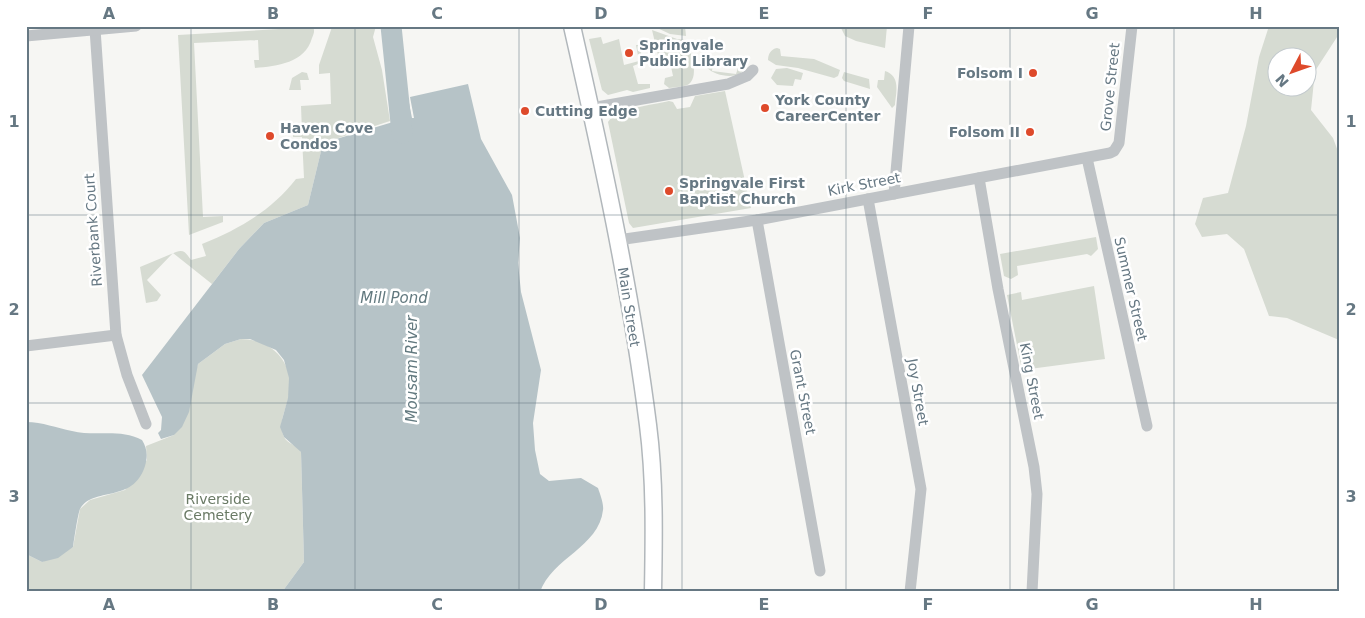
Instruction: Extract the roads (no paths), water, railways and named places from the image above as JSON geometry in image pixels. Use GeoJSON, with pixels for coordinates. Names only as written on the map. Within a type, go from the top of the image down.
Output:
{"type":"FeatureCollection","features":[{"type":"Feature","properties":{"kind":"main road","name":"Main Street"},"geometry":{"type":"LineString","coordinates":[[572,26],[618,240],[648,425],[652,482],[654,592]]}},
{"type":"Feature","properties":{"kind":"street"},"geometry":{"type":"LineString","coordinates":[[26,36],[136,26]]}},
{"type":"Feature","properties":{"kind":"street"},"geometry":{"type":"LineString","coordinates":[[894,194],[909,26]]}},
{"type":"Feature","properties":{"kind":"street","name":"Grove Street"},"geometry":{"type":"LineString","coordinates":[[1087,158],[1110,153],[1118,146],[1132,26]]}},
{"type":"Feature","properties":{"kind":"street","name":"Riverbank Court"},"geometry":{"type":"LineString","coordinates":[[101,28],[116,335],[127,375],[146,424]]}},
{"type":"Feature","properties":{"kind":"street"},"geometry":{"type":"LineString","coordinates":[[591,108],[728,84],[747,76],[753,70]]}},
{"type":"Feature","properties":{"kind":"street","name":"Kirk Street"},"geometry":{"type":"LineString","coordinates":[[618,240],[757,220],[1087,158]]}},
{"type":"Feature","properties":{"kind":"street","name":"Summer Street"},"geometry":{"type":"LineString","coordinates":[[1087,158],[1147,426]]}},
{"type":"Feature","properties":{"kind":"street","name":"King Street"},"geometry":{"type":"LineString","coordinates":[[979,178],[998,289],[1034,467],[1036,494],[1032,592]]}},
{"type":"Feature","properties":{"kind":"street","name":"Joy Street"},"geometry":{"type":"LineString","coordinates":[[868,199],[921,490],[910,592]]}},
{"type":"Feature","properties":{"kind":"street","name":"Grant Street"},"geometry":{"type":"LineString","coordinates":[[757,220],[820,571]]}},
{"type":"Feature","properties":{"kind":"street"},"geometry":{"type":"LineString","coordinates":[[26,346],[116,335]]}},
{"type":"Feature","properties":{"kind":"water","name":"Mill Pond"},"geometry":{"type":"Polygon","coordinates":[[[468,84],[481,139],[512,195],[520,238],[518,263],[521,292],[541,370],[533,423],[535,450],[540,474],[549,481],[581,478],[598,488],[603,508],[600,523],[593,534],[554,570],[540,592],[282,592],[304,562],[301,452],[284,437],[280,427],[288,398],[289,378],[284,360],[276,350],[250,339],[241,339],[225,344],[198,364],[189,412],[182,427],[174,435],[161,439],[158,433],[161,430],[162,417],[142,375],[239,249],[264,223],[308,205],[323,143],[393,122],[390,107],[409,103],[412,118],[414,118],[410,97],[468,84]]]}},
{"type":"Feature","properties":{"kind":"water"},"geometry":{"type":"Polygon","coordinates":[[[26,422],[44,424],[81,433],[117,433],[134,436],[142,440],[146,452],[145,466],[139,478],[132,486],[86,502],[79,511],[73,547],[58,558],[42,562],[26,554],[26,422]]]}},
{"type":"Feature","properties":{"kind":"waterway","name":"Mousam River"},"geometry":{"type":"LineString","coordinates":[[391,26],[402,133]]}},
{"type":"Feature","properties":{"kind":"place","name":"Springvale Public Library"},"geometry":{"type":"Point","coordinates":[629,53]}},
{"type":"Feature","properties":{"kind":"place","name":"Folsom I"},"geometry":{"type":"Point","coordinates":[1033,73]}},
{"type":"Feature","properties":{"kind":"place","name":"York County CareerCenter"},"geometry":{"type":"Point","coordinates":[765,108]}},
{"type":"Feature","properties":{"kind":"place","name":"Cutting Edge"},"geometry":{"type":"Point","coordinates":[525,111]}},
{"type":"Feature","properties":{"kind":"place","name":"Folsom II"},"geometry":{"type":"Point","coordinates":[1030,132]}},
{"type":"Feature","properties":{"kind":"place","name":"Haven Cove Condos"},"geometry":{"type":"Point","coordinates":[270,136]}},
{"type":"Feature","properties":{"kind":"place","name":"Springvale First Baptist Church"},"geometry":{"type":"Point","coordinates":[669,191]}},
{"type":"Feature","properties":{"kind":"park label","name":"Riverside Cemetery"},"geometry":{"type":"Point","coordinates":[218,508]}}]}
